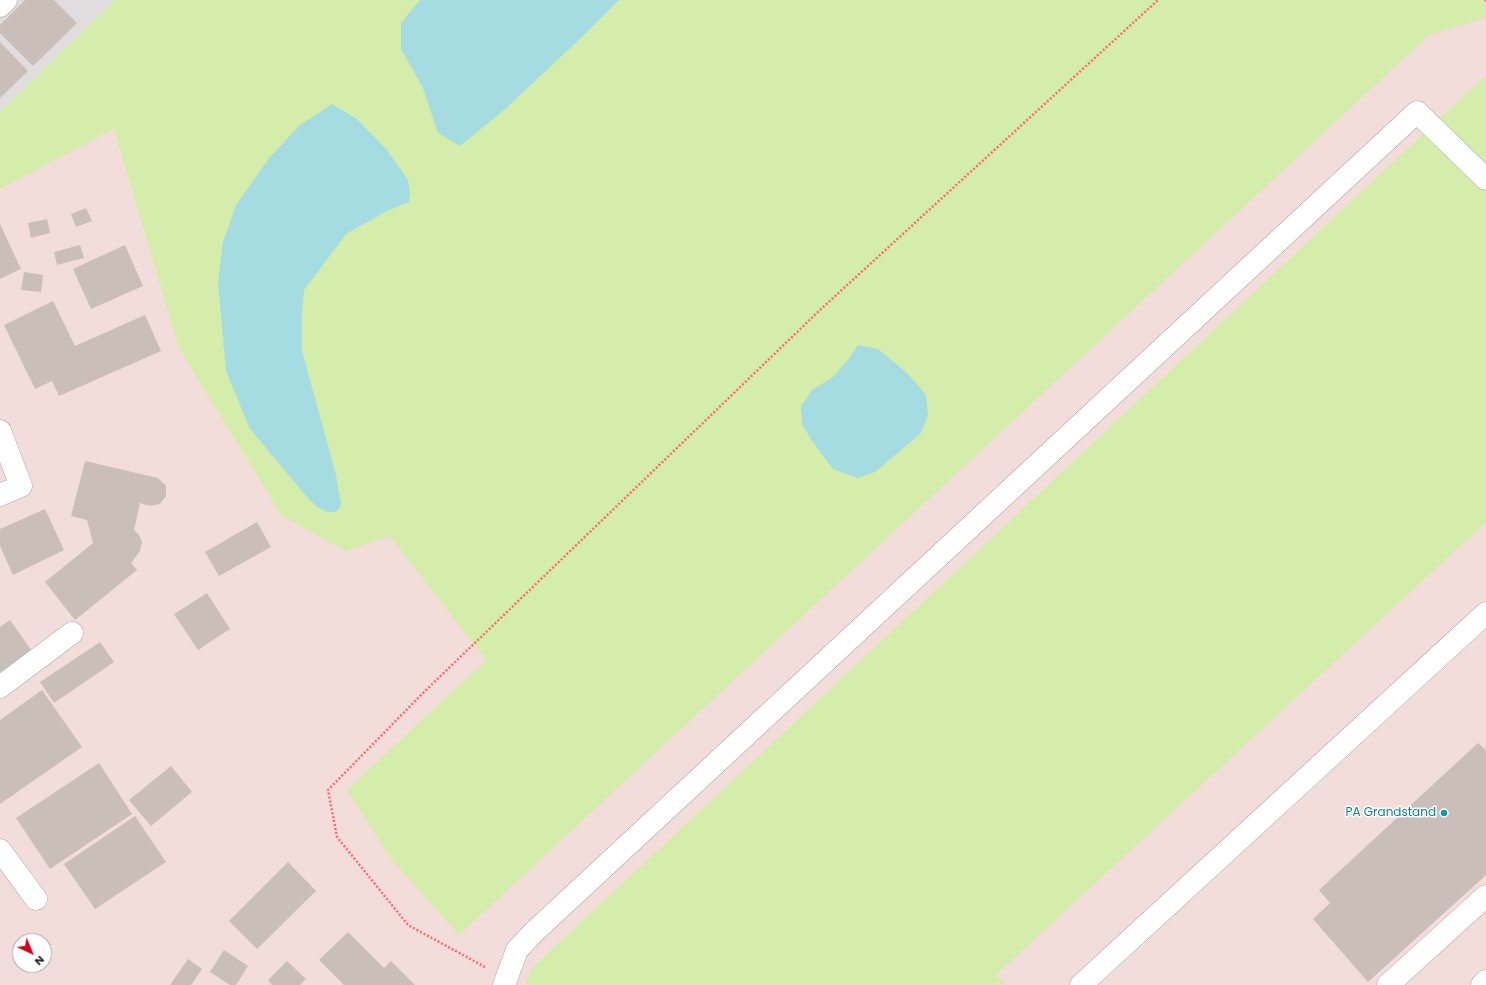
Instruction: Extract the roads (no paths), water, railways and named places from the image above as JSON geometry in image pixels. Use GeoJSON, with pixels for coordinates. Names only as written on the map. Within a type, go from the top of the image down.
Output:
{"type":"FeatureCollection","features":[{"type":"Feature","properties":{"kind":"street"},"geometry":{"type":"LineString","coordinates":[[0,6],[6,0]]}},
{"type":"Feature","properties":{"kind":"street"},"geometry":{"type":"LineString","coordinates":[[505,982],[517,950],[534,932],[1417,112],[1486,179]]}},
{"type":"Feature","properties":{"kind":"street"},"geometry":{"type":"LineString","coordinates":[[0,431],[22,486],[0,495]]}},
{"type":"Feature","properties":{"kind":"street"},"geometry":{"type":"LineString","coordinates":[[1081,985],[1486,613]]}},
{"type":"Feature","properties":{"kind":"street"},"geometry":{"type":"LineString","coordinates":[[0,687],[72,633]]}},
{"type":"Feature","properties":{"kind":"street"},"geometry":{"type":"LineString","coordinates":[[0,850],[36,899]]}},
{"type":"Feature","properties":{"kind":"street"},"geometry":{"type":"LineString","coordinates":[[1388,985],[1486,896]]}},
{"type":"Feature","properties":{"kind":"street"},"geometry":{"type":"LineString","coordinates":[[1482,985],[1486,981]]}},
{"type":"Feature","properties":{"kind":"water"},"geometry":{"type":"Polygon","coordinates":[[[420,0],[619,0],[504,110],[460,146],[438,133],[423,88],[401,49],[401,23],[420,0]]]}},
{"type":"Feature","properties":{"kind":"water"},"geometry":{"type":"Polygon","coordinates":[[[332,104],[357,119],[386,149],[408,180],[410,194],[409,202],[389,210],[346,234],[304,290],[302,351],[336,475],[341,504],[339,509],[335,512],[327,512],[317,507],[307,497],[250,429],[226,371],[218,282],[223,242],[236,205],[270,157],[300,125],[332,104]]]}},
{"type":"Feature","properties":{"kind":"water"},"geometry":{"type":"Polygon","coordinates":[[[858,345],[878,349],[906,372],[926,395],[928,416],[920,434],[875,472],[857,478],[833,469],[812,441],[802,424],[801,406],[812,390],[833,377],[858,345]]]}},
{"type":"Feature","properties":{"kind":"place","name":"PA Grandstand"},"geometry":{"type":"Point","coordinates":[1444,813]}}]}
